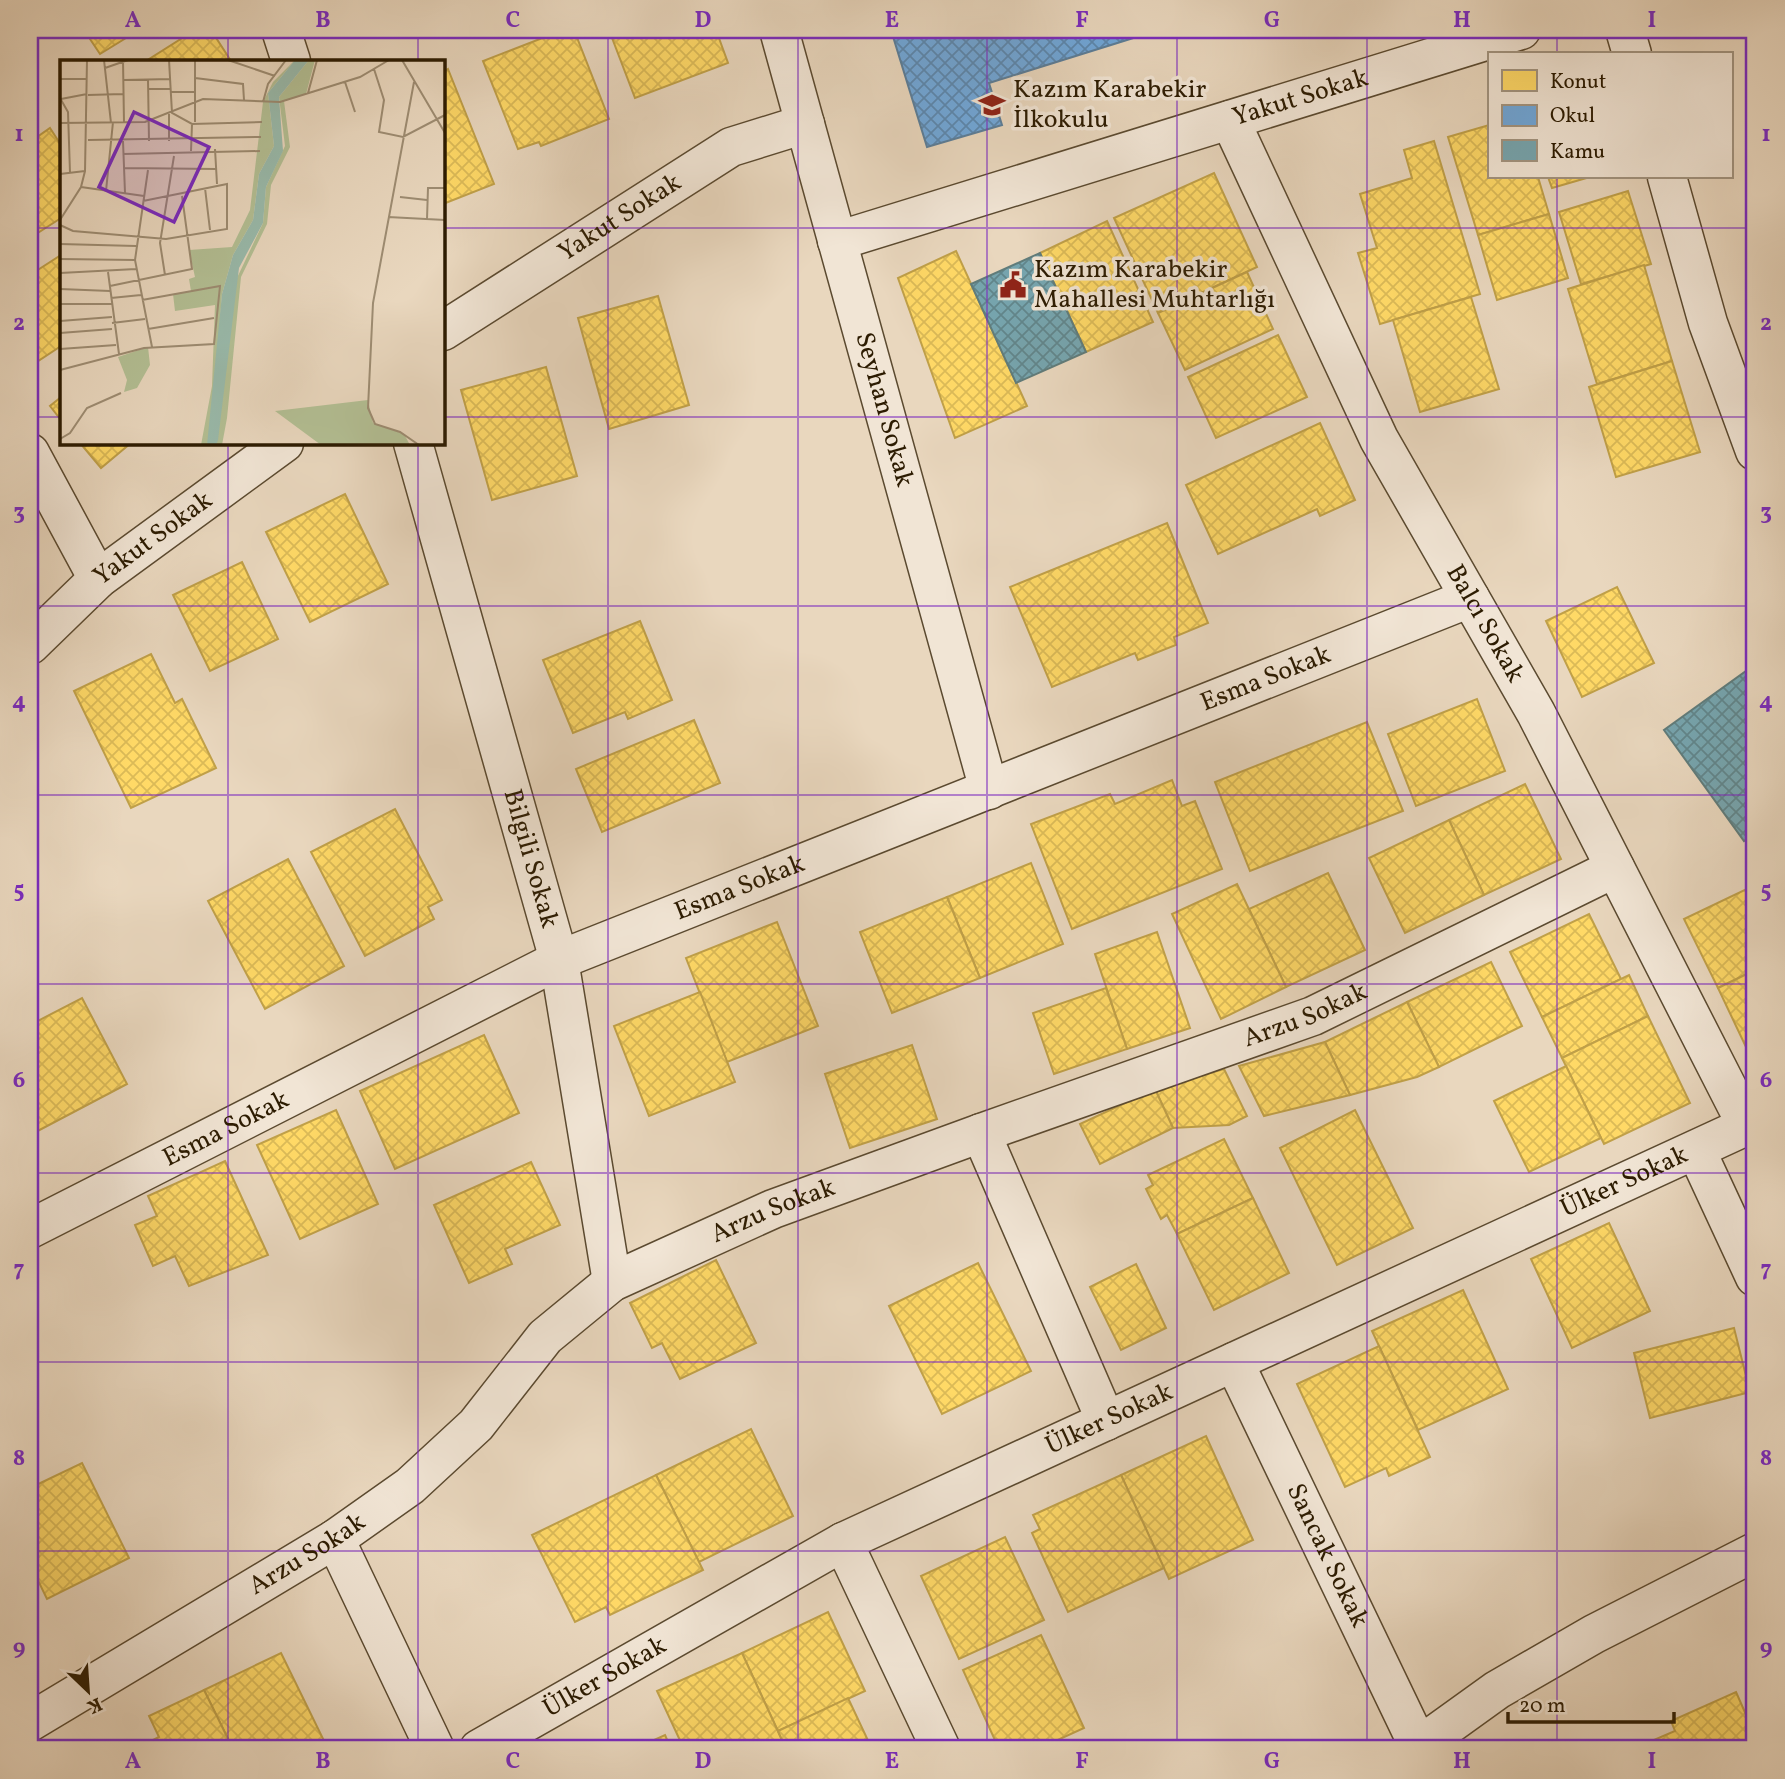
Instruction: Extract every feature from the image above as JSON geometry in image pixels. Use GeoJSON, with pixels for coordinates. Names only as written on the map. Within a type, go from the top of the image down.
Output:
{"type":"FeatureCollection","features":[{"type":"Feature","properties":{"kind":"street"},"geometry":{"type":"LineString","coordinates":[[281,30],[292,60]]}},
{"type":"Feature","properties":{"kind":"street","name":"Seyhan Sokak"},"geometry":{"type":"LineString","coordinates":[[779,30],[989,790]]}},
{"type":"Feature","properties":{"kind":"street","name":"Yakut Sokak"},"geometry":{"type":"LineString","coordinates":[[837,241],[1521,30]]}},
{"type":"Feature","properties":{"kind":"street"},"geometry":{"type":"LineString","coordinates":[[1625,30],[1631,52]]}},
{"type":"Feature","properties":{"kind":"street","name":"Balcı Sokak"},"geometry":{"type":"LineString","coordinates":[[1230,120],[1378,439],[1536,713],[1751,1124]]}},
{"type":"Feature","properties":{"kind":"street","name":"Yakut Sokak"},"geometry":{"type":"LineString","coordinates":[[444,330],[731,147],[805,124]]}},
{"type":"Feature","properties":{"kind":"street"},"geometry":{"type":"LineString","coordinates":[[1667,178],[1709,323],[1755,451]]}},
{"type":"Feature","properties":{"kind":"street","name":"Yakut Sokak"},"geometry":{"type":"LineString","coordinates":[[30,645],[99,579],[283,444]]}},
{"type":"Feature","properties":{"kind":"street","name":"Bilgili Sokak"},"geometry":{"type":"LineString","coordinates":[[413,444],[559,961],[612,1282]]}},
{"type":"Feature","properties":{"kind":"street"},"geometry":{"type":"LineString","coordinates":[[30,453],[99,579]]}},
{"type":"Feature","properties":{"kind":"street","name":"Esma Sokak"},"geometry":{"type":"LineString","coordinates":[[30,1229],[559,961],[1470,598]]}},
{"type":"Feature","properties":{"kind":"street","name":"Arzu Sokak"},"geometry":{"type":"LineString","coordinates":[[30,1722],[335,1539],[410,1486],[476,1425],[545,1337],[612,1282],[773,1209],[1313,1016],[1615,868]]}},
{"type":"Feature","properties":{"kind":"street","name":"Ülker Sokak"},"geometry":{"type":"LineString","coordinates":[[479,1749],[843,1542],[1751,1124]]}},
{"type":"Feature","properties":{"kind":"street"},"geometry":{"type":"LineString","coordinates":[[981,1133],[1106,1421]]}},
{"type":"Feature","properties":{"kind":"street"},"geometry":{"type":"LineString","coordinates":[[1696,1150],[1755,1278]]}},
{"type":"Feature","properties":{"kind":"street","name":"Sancak Sokak"},"geometry":{"type":"LineString","coordinates":[[1234,1362],[1418,1748]]}},
{"type":"Feature","properties":{"kind":"street"},"geometry":{"type":"LineString","coordinates":[[335,1539],[435,1749]]}},
{"type":"Feature","properties":{"kind":"street"},"geometry":{"type":"LineString","coordinates":[[843,1542],[941,1749]]}},
{"type":"Feature","properties":{"kind":"street"},"geometry":{"type":"LineString","coordinates":[[1418,1748],[1497,1690],[1594,1634],[1755,1552]]}},
{"type":"Feature","properties":{"kind":"building: Konut"},"geometry":{"type":"Polygon","coordinates":[[[84,30],[139,30],[100,54],[84,30]]]}},
{"type":"Feature","properties":{"kind":"building: Konut"},"geometry":{"type":"Polygon","coordinates":[[[195,30],[211,30],[230,60],[148,60],[195,30]]]}},
{"type":"Feature","properties":{"kind":"building: Konut"},"geometry":{"type":"Polygon","coordinates":[[[563,30],[574,30],[609,119],[541,146],[539,142],[518,149],[483,61],[563,30]]]}},
{"type":"Feature","properties":{"kind":"building: Konut"},"geometry":{"type":"Polygon","coordinates":[[[609,30],[716,30],[728,63],[635,98],[609,30]]]}},
{"type":"Feature","properties":{"kind":"building: Konut"},"geometry":{"type":"Polygon","coordinates":[[[448,69],[494,184],[444,204],[444,71],[448,69]]]}},
{"type":"Feature","properties":{"kind":"building: Konut"},"geometry":{"type":"Polygon","coordinates":[[[1488,125],[1488,178],[1538,178],[1549,214],[1478,235],[1448,137],[1488,125]]]}},
{"type":"Feature","properties":{"kind":"building: Konut"},"geometry":{"type":"Polygon","coordinates":[[[50,128],[60,143],[60,219],[30,238],[30,142],[50,128]]]}},
{"type":"Feature","properties":{"kind":"building: Konut"},"geometry":{"type":"Polygon","coordinates":[[[1434,141],[1480,294],[1380,324],[1358,253],[1377,248],[1360,194],[1412,178],[1404,150],[1434,141]]]}},
{"type":"Feature","properties":{"kind":"building: Konut"},"geometry":{"type":"Polygon","coordinates":[[[1214,173],[1257,267],[1158,313],[1114,218],[1214,173]]]}},
{"type":"Feature","properties":{"kind":"building: Konut"},"geometry":{"type":"Polygon","coordinates":[[[1548,178],[1587,178],[1552,188],[1548,178]]]}},
{"type":"Feature","properties":{"kind":"building: Konut"},"geometry":{"type":"Polygon","coordinates":[[[1628,191],[1651,264],[1581,284],[1559,212],[1628,191]]]}},
{"type":"Feature","properties":{"kind":"building: Konut"},"geometry":{"type":"Polygon","coordinates":[[[1549,214],[1568,278],[1497,300],[1478,235],[1549,214]]]}},
{"type":"Feature","properties":{"kind":"building: Konut"},"geometry":{"type":"Polygon","coordinates":[[[1107,221],[1153,322],[1086,352],[1040,253],[1107,221]]]}},
{"type":"Feature","properties":{"kind":"building: Konut"},"geometry":{"type":"Polygon","coordinates":[[[956,251],[1027,406],[955,438],[898,278],[956,251]]]}},
{"type":"Feature","properties":{"kind":"building: Konut"},"geometry":{"type":"Polygon","coordinates":[[[60,256],[60,347],[32,365],[30,362],[30,275],[60,256]]]}},
{"type":"Feature","properties":{"kind":"building: Konut"},"geometry":{"type":"Polygon","coordinates":[[[1644,265],[1672,361],[1597,384],[1568,289],[1644,265]]]}},
{"type":"Feature","properties":{"kind":"building: Konut"},"geometry":{"type":"Polygon","coordinates":[[[1247,272],[1273,329],[1185,370],[1158,313],[1247,272]]]}},
{"type":"Feature","properties":{"kind":"building: Konut"},"geometry":{"type":"Polygon","coordinates":[[[658,296],[689,405],[609,429],[578,318],[658,296]]]}},
{"type":"Feature","properties":{"kind":"building: Konut"},"geometry":{"type":"Polygon","coordinates":[[[1471,297],[1499,389],[1420,412],[1393,320],[1471,297]]]}},
{"type":"Feature","properties":{"kind":"building: Konut"},"geometry":{"type":"Polygon","coordinates":[[[1278,335],[1307,397],[1216,438],[1188,377],[1278,335]]]}},
{"type":"Feature","properties":{"kind":"building: Konut"},"geometry":{"type":"Polygon","coordinates":[[[1672,361],[1700,452],[1616,477],[1589,387],[1672,361]]]}},
{"type":"Feature","properties":{"kind":"building: Konut"},"geometry":{"type":"Polygon","coordinates":[[[546,367],[577,476],[492,500],[461,390],[546,367]]]}},
{"type":"Feature","properties":{"kind":"building: Konut"},"geometry":{"type":"Polygon","coordinates":[[[60,398],[60,419],[50,406],[60,398]]]}},
{"type":"Feature","properties":{"kind":"building: Konut"},"geometry":{"type":"Polygon","coordinates":[[[1320,423],[1355,500],[1320,516],[1317,509],[1218,554],[1186,485],[1320,423]]]}},
{"type":"Feature","properties":{"kind":"building: Konut"},"geometry":{"type":"Polygon","coordinates":[[[81,444],[130,444],[101,468],[81,444]]]}},
{"type":"Feature","properties":{"kind":"building: Konut"},"geometry":{"type":"Polygon","coordinates":[[[345,494],[388,584],[310,622],[266,532],[345,494]]]}},
{"type":"Feature","properties":{"kind":"building: Konut"},"geometry":{"type":"Polygon","coordinates":[[[1167,523],[1208,623],[1174,637],[1176,645],[1138,660],[1135,653],[1052,687],[1010,587],[1167,523]]]}},
{"type":"Feature","properties":{"kind":"building: Konut"},"geometry":{"type":"Polygon","coordinates":[[[242,562],[278,639],[210,671],[173,595],[242,562]]]}},
{"type":"Feature","properties":{"kind":"building: Konut"},"geometry":{"type":"Polygon","coordinates":[[[1617,587],[1654,663],[1582,697],[1546,621],[1617,587]]]}},
{"type":"Feature","properties":{"kind":"building: Konut"},"geometry":{"type":"Polygon","coordinates":[[[640,621],[672,700],[628,719],[625,712],[573,733],[543,660],[640,621]]]}},
{"type":"Feature","properties":{"kind":"building: Konut"},"geometry":{"type":"Polygon","coordinates":[[[151,654],[175,703],[182,699],[216,768],[131,808],[74,691],[151,654]]]}},
{"type":"Feature","properties":{"kind":"building: Konut"},"geometry":{"type":"Polygon","coordinates":[[[1477,699],[1505,771],[1416,806],[1388,734],[1477,699]]]}},
{"type":"Feature","properties":{"kind":"building: Konut"},"geometry":{"type":"Polygon","coordinates":[[[694,720],[720,783],[602,832],[576,769],[694,720]]]}},
{"type":"Feature","properties":{"kind":"building: Konut"},"geometry":{"type":"Polygon","coordinates":[[[1367,722],[1403,811],[1250,871],[1215,782],[1367,722]]]}},
{"type":"Feature","properties":{"kind":"building: Konut"},"geometry":{"type":"Polygon","coordinates":[[[1172,780],[1182,806],[1195,801],[1222,869],[1072,929],[1031,824],[1110,794],[1115,804],[1172,780]]]}},
{"type":"Feature","properties":{"kind":"building: Konut"},"geometry":{"type":"Polygon","coordinates":[[[1525,784],[1561,859],[1484,895],[1449,820],[1525,784]]]}},
{"type":"Feature","properties":{"kind":"building: Konut"},"geometry":{"type":"Polygon","coordinates":[[[395,809],[442,900],[428,907],[434,919],[365,956],[311,852],[395,809]]]}},
{"type":"Feature","properties":{"kind":"building: Konut"},"geometry":{"type":"Polygon","coordinates":[[[1449,820],[1484,895],[1405,933],[1369,858],[1449,820]]]}},
{"type":"Feature","properties":{"kind":"building: Konut"},"geometry":{"type":"Polygon","coordinates":[[[288,859],[344,966],[265,1009],[208,901],[288,859]]]}},
{"type":"Feature","properties":{"kind":"building: Konut"},"geometry":{"type":"Polygon","coordinates":[[[1031,863],[1063,944],[980,978],[947,897],[1031,863]]]}},
{"type":"Feature","properties":{"kind":"building: Konut"},"geometry":{"type":"Polygon","coordinates":[[[1328,873],[1365,950],[1286,987],[1249,909],[1328,873]]]}},
{"type":"Feature","properties":{"kind":"building: Konut"},"geometry":{"type":"Polygon","coordinates":[[[1237,884],[1286,987],[1221,1019],[1172,914],[1237,884]]]}},
{"type":"Feature","properties":{"kind":"building: Konut"},"geometry":{"type":"Polygon","coordinates":[[[1755,885],[1755,970],[1718,988],[1684,919],[1755,885]]]}},
{"type":"Feature","properties":{"kind":"building: Konut"},"geometry":{"type":"Polygon","coordinates":[[[947,897],[980,978],[892,1013],[860,932],[947,897]]]}},
{"type":"Feature","properties":{"kind":"building: Konut"},"geometry":{"type":"Polygon","coordinates":[[[1589,914],[1621,979],[1542,1017],[1510,952],[1589,914]]]}},
{"type":"Feature","properties":{"kind":"building: Konut"},"geometry":{"type":"Polygon","coordinates":[[[777,922],[818,1026],[727,1062],[686,958],[777,922]]]}},
{"type":"Feature","properties":{"kind":"building: Konut"},"geometry":{"type":"Polygon","coordinates":[[[1157,932],[1190,1028],[1127,1049],[1095,954],[1157,932]]]}},
{"type":"Feature","properties":{"kind":"building: Konut"},"geometry":{"type":"Polygon","coordinates":[[[1491,962],[1522,1026],[1439,1067],[1407,1002],[1491,962]]]}},
{"type":"Feature","properties":{"kind":"building: Konut"},"geometry":{"type":"Polygon","coordinates":[[[1755,970],[1755,1066],[1718,988],[1755,970]]]}},
{"type":"Feature","properties":{"kind":"building: Konut"},"geometry":{"type":"Polygon","coordinates":[[[1629,975],[1648,1016],[1562,1058],[1542,1017],[1629,975]]]}},
{"type":"Feature","properties":{"kind":"building: Konut"},"geometry":{"type":"Polygon","coordinates":[[[1106,988],[1127,1049],[1054,1074],[1033,1013],[1106,988]]]}},
{"type":"Feature","properties":{"kind":"building: Konut"},"geometry":{"type":"Polygon","coordinates":[[[700,992],[735,1082],[649,1116],[614,1026],[700,992]]]}},
{"type":"Feature","properties":{"kind":"building: Konut"},"geometry":{"type":"Polygon","coordinates":[[[82,998],[127,1084],[30,1135],[30,1025],[82,998]]]}},
{"type":"Feature","properties":{"kind":"building: Konut"},"geometry":{"type":"Polygon","coordinates":[[[1407,1002],[1439,1067],[1417,1077],[1350,1095],[1325,1042],[1407,1002]]]}},
{"type":"Feature","properties":{"kind":"building: Konut"},"geometry":{"type":"Polygon","coordinates":[[[1648,1016],[1690,1103],[1604,1144],[1562,1058],[1648,1016]]]}},
{"type":"Feature","properties":{"kind":"building: Konut"},"geometry":{"type":"Polygon","coordinates":[[[484,1035],[519,1113],[395,1169],[360,1091],[484,1035]]]}},
{"type":"Feature","properties":{"kind":"building: Konut"},"geometry":{"type":"Polygon","coordinates":[[[1325,1042],[1350,1095],[1264,1116],[1239,1066],[1325,1042]]]}},
{"type":"Feature","properties":{"kind":"building: Konut"},"geometry":{"type":"Polygon","coordinates":[[[912,1045],[937,1119],[850,1148],[825,1074],[912,1045]]]}},
{"type":"Feature","properties":{"kind":"building: Konut"},"geometry":{"type":"Polygon","coordinates":[[[1566,1066],[1601,1138],[1529,1172],[1494,1101],[1566,1066]]]}},
{"type":"Feature","properties":{"kind":"building: Konut"},"geometry":{"type":"Polygon","coordinates":[[[1224,1069],[1247,1116],[1229,1125],[1173,1128],[1155,1089],[1224,1069]]]}},
{"type":"Feature","properties":{"kind":"building: Konut"},"geometry":{"type":"Polygon","coordinates":[[[1155,1089],[1173,1128],[1100,1164],[1080,1124],[1155,1089]]]}},
{"type":"Feature","properties":{"kind":"building: Konut"},"geometry":{"type":"Polygon","coordinates":[[[336,1110],[378,1204],[300,1239],[257,1145],[336,1110]]]}},
{"type":"Feature","properties":{"kind":"building: Konut"},"geometry":{"type":"Polygon","coordinates":[[[1355,1110],[1413,1228],[1337,1265],[1280,1148],[1355,1110]]]}},
{"type":"Feature","properties":{"kind":"building: Konut"},"geometry":{"type":"Polygon","coordinates":[[[1224,1139],[1253,1198],[1177,1234],[1167,1215],[1161,1219],[1146,1189],[1153,1185],[1148,1175],[1224,1139]]]}},
{"type":"Feature","properties":{"kind":"building: Konut"},"geometry":{"type":"Polygon","coordinates":[[[225,1161],[268,1255],[189,1286],[175,1256],[153,1266],[135,1225],[157,1216],[148,1196],[225,1161]]]}},
{"type":"Feature","properties":{"kind":"building: Konut"},"geometry":{"type":"Polygon","coordinates":[[[531,1162],[560,1225],[505,1249],[512,1264],[469,1283],[434,1205],[531,1162]]]}},
{"type":"Feature","properties":{"kind":"building: Konut"},"geometry":{"type":"Polygon","coordinates":[[[1253,1198],[1289,1273],[1214,1310],[1177,1234],[1253,1198]]]}},
{"type":"Feature","properties":{"kind":"building: Konut"},"geometry":{"type":"Polygon","coordinates":[[[1609,1223],[1650,1311],[1572,1348],[1531,1259],[1609,1223]]]}},
{"type":"Feature","properties":{"kind":"building: Konut"},"geometry":{"type":"Polygon","coordinates":[[[716,1260],[756,1343],[680,1379],[662,1343],[652,1348],[630,1303],[716,1260]]]}},
{"type":"Feature","properties":{"kind":"building: Konut"},"geometry":{"type":"Polygon","coordinates":[[[978,1263],[1031,1371],[942,1414],[889,1306],[978,1263]]]}},
{"type":"Feature","properties":{"kind":"building: Konut"},"geometry":{"type":"Polygon","coordinates":[[[1136,1264],[1166,1328],[1121,1350],[1090,1287],[1136,1264]]]}},
{"type":"Feature","properties":{"kind":"building: Konut"},"geometry":{"type":"Polygon","coordinates":[[[1463,1290],[1508,1389],[1418,1430],[1372,1331],[1463,1290]]]}},
{"type":"Feature","properties":{"kind":"building: Konut"},"geometry":{"type":"Polygon","coordinates":[[[1734,1328],[1750,1392],[1650,1418],[1634,1353],[1734,1328]]]}},
{"type":"Feature","properties":{"kind":"building: Konut"},"geometry":{"type":"Polygon","coordinates":[[[1379,1346],[1430,1457],[1389,1476],[1386,1468],[1345,1487],[1297,1384],[1379,1346]]]}},
{"type":"Feature","properties":{"kind":"building: Konut"},"geometry":{"type":"Polygon","coordinates":[[[751,1429],[793,1516],[699,1562],[656,1475],[751,1429]]]}},
{"type":"Feature","properties":{"kind":"building: Konut"},"geometry":{"type":"Polygon","coordinates":[[[1206,1436],[1253,1540],[1169,1579],[1121,1475],[1206,1436]]]}},
{"type":"Feature","properties":{"kind":"building: Konut"},"geometry":{"type":"Polygon","coordinates":[[[82,1463],[129,1558],[47,1599],[30,1564],[30,1488],[82,1463]]]}},
{"type":"Feature","properties":{"kind":"building: Konut"},"geometry":{"type":"Polygon","coordinates":[[[656,1475],[703,1570],[610,1615],[606,1607],[575,1622],[532,1535],[656,1475]]]}},
{"type":"Feature","properties":{"kind":"building: Konut"},"geometry":{"type":"Polygon","coordinates":[[[1121,1475],[1164,1568],[1068,1612],[1032,1533],[1040,1529],[1033,1515],[1121,1475]]]}},
{"type":"Feature","properties":{"kind":"building: Konut"},"geometry":{"type":"Polygon","coordinates":[[[1005,1537],[1044,1620],[959,1659],[921,1576],[1005,1537]]]}},
{"type":"Feature","properties":{"kind":"building: Konut"},"geometry":{"type":"Polygon","coordinates":[[[828,1612],[865,1691],[778,1731],[742,1653],[828,1612]]]}},
{"type":"Feature","properties":{"kind":"building: Konut"},"geometry":{"type":"Polygon","coordinates":[[[1041,1635],[1084,1728],[1038,1749],[999,1749],[963,1670],[1041,1635]]]}},
{"type":"Feature","properties":{"kind":"building: Konut"},"geometry":{"type":"Polygon","coordinates":[[[281,1653],[328,1749],[233,1749],[204,1690],[281,1653]]]}},
{"type":"Feature","properties":{"kind":"building: Konut"},"geometry":{"type":"Polygon","coordinates":[[[742,1653],[786,1749],[684,1749],[657,1691],[742,1653]]]}},
{"type":"Feature","properties":{"kind":"building: Konut"},"geometry":{"type":"Polygon","coordinates":[[[204,1690],[233,1749],[142,1749],[141,1746],[159,1737],[149,1716],[204,1690]]]}},
{"type":"Feature","properties":{"kind":"building: Konut"},"geometry":{"type":"Polygon","coordinates":[[[1736,1692],[1755,1735],[1755,1749],[1642,1749],[1640,1746],[1675,1731],[1671,1721],[1736,1692]]]}},
{"type":"Feature","properties":{"kind":"building: Konut"},"geometry":{"type":"Polygon","coordinates":[[[848,1698],[872,1749],[786,1749],[778,1731],[848,1698]]]}},
{"type":"Feature","properties":{"kind":"building: Konut"},"geometry":{"type":"Polygon","coordinates":[[[665,1735],[671,1749],[634,1749],[665,1735]]]}},
{"type":"Feature","properties":{"kind":"building: Okul"},"geometry":{"type":"Polygon","coordinates":[[[891,30],[1159,30],[989,83],[1002,125],[927,147],[891,30]]]}},
{"type":"Feature","properties":{"kind":"building: Kamu"},"geometry":{"type":"Polygon","coordinates":[[[1040,253],[1086,352],[1016,383],[971,284],[1040,253]]]}},
{"type":"Feature","properties":{"kind":"building: Kamu"},"geometry":{"type":"Polygon","coordinates":[[[1753,666],[1755,833],[1744,841],[1664,730],[1753,666]]]}},
{"type":"Feature","properties":{"kind":"place","name":"Kazım Karabekir İlkokulu"},"geometry":{"type":"Point","coordinates":[992,105]}},
{"type":"Feature","properties":{"kind":"place","name":"Kazım Karabekir Mahallesi Muhtarlığı"},"geometry":{"type":"Point","coordinates":[1013,285]}}]}
